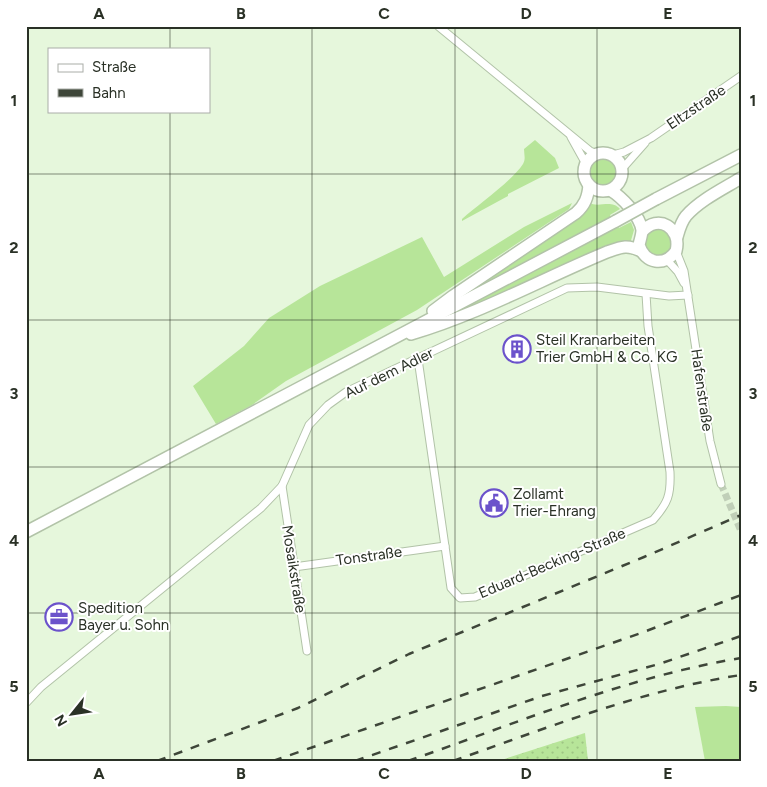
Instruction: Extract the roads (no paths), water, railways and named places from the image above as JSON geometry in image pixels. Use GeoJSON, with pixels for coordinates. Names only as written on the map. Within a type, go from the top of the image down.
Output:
{"type":"FeatureCollection","features":[{"type":"Feature","properties":{"kind":"main road"},"geometry":{"type":"LineString","coordinates":[[622,174],[617,186],[610,190],[599,191],[589,185],[584,175],[586,164],[596,154],[607,153],[612,155],[619,161],[622,174],[626,192],[649,221],[655,224]]}},
{"type":"Feature","properties":{"kind":"main road"},"geometry":{"type":"LineString","coordinates":[[26,532],[741,155]]}},
{"type":"Feature","properties":{"kind":"main road"},"geometry":{"type":"LineString","coordinates":[[388,340],[442,325],[607,252],[627,246],[632,246],[652,261],[660,262],[667,260],[676,251],[680,225],[687,216],[700,205],[741,178]]}},
{"type":"Feature","properties":{"kind":"main road"},"geometry":{"type":"LineString","coordinates":[[402,333],[453,296],[576,214],[584,204],[589,185]]}},
{"type":"Feature","properties":{"kind":"main road"},"geometry":{"type":"LineString","coordinates":[[610,190],[633,212],[639,221],[642,232],[639,245],[641,252]]}},
{"type":"Feature","properties":{"kind":"main road"},"geometry":{"type":"LineString","coordinates":[[642,232],[655,224],[662,224],[669,226],[677,238]]}},
{"type":"Feature","properties":{"kind":"street"},"geometry":{"type":"LineString","coordinates":[[438,26],[596,154]]}},
{"type":"Feature","properties":{"kind":"street","name":"Eltzstraße"},"geometry":{"type":"LineString","coordinates":[[612,155],[624,152],[650,138],[741,76]]}},
{"type":"Feature","properties":{"kind":"street"},"geometry":{"type":"LineString","coordinates":[[570,134],[586,164]]}},
{"type":"Feature","properties":{"kind":"street","name":"Eltzstraße"},"geometry":{"type":"LineString","coordinates":[[622,174],[650,138]]}},
{"type":"Feature","properties":{"kind":"street","name":"Hafenstraße"},"geometry":{"type":"LineString","coordinates":[[676,251],[684,271],[710,441],[721,484]]}},
{"type":"Feature","properties":{"kind":"street","name":"Hafenstraße"},"geometry":{"type":"LineString","coordinates":[[667,260],[682,278],[688,295]]}},
{"type":"Feature","properties":{"kind":"street","name":"Auf dem Adler"},"geometry":{"type":"LineString","coordinates":[[26,703],[41,687],[261,508],[282,486],[309,425],[328,406],[346,392],[566,288],[597,287],[646,294],[688,295]]}},
{"type":"Feature","properties":{"kind":"street","name":"Eduard-Becking-Straße"},"geometry":{"type":"LineString","coordinates":[[418,359],[451,588],[460,598],[467,598],[653,520],[666,506],[670,488],[670,472],[648,326],[646,294]]}},
{"type":"Feature","properties":{"kind":"street","name":"Mosaikstraße"},"geometry":{"type":"LineString","coordinates":[[282,486],[307,651]]}},
{"type":"Feature","properties":{"kind":"street","name":"Tonstraße"},"geometry":{"type":"LineString","coordinates":[[294,567],[445,546]]}},
{"type":"Feature","properties":{"kind":"tunnel"},"geometry":{"type":"LineString","coordinates":[[721,484],[741,531]]}},
{"type":"Feature","properties":{"kind":"railway"},"geometry":{"type":"LineString","coordinates":[[157,761],[298,708],[409,654],[741,515]]}},
{"type":"Feature","properties":{"kind":"railway"},"geometry":{"type":"LineString","coordinates":[[273,761],[641,633],[741,595]]}},
{"type":"Feature","properties":{"kind":"railway"},"geometry":{"type":"LineString","coordinates":[[355,761],[542,696],[659,664],[741,636]]}},
{"type":"Feature","properties":{"kind":"railway"},"geometry":{"type":"LineString","coordinates":[[408,761],[572,702],[614,689],[698,666],[741,658]]}},
{"type":"Feature","properties":{"kind":"railway"},"geometry":{"type":"LineString","coordinates":[[453,761],[559,723],[631,700],[667,690],[741,675]]}},
{"type":"Feature","properties":{"kind":"place","name":"Steil Kranarbeiten Trier GmbH & Co. KG"},"geometry":{"type":"Point","coordinates":[517,349]}},
{"type":"Feature","properties":{"kind":"place","name":"Zollamt Trier-Ehrang"},"geometry":{"type":"Point","coordinates":[494,503]}},
{"type":"Feature","properties":{"kind":"place","name":"Spedition Bayer u. Sohn"},"geometry":{"type":"Point","coordinates":[59,617]}}]}
